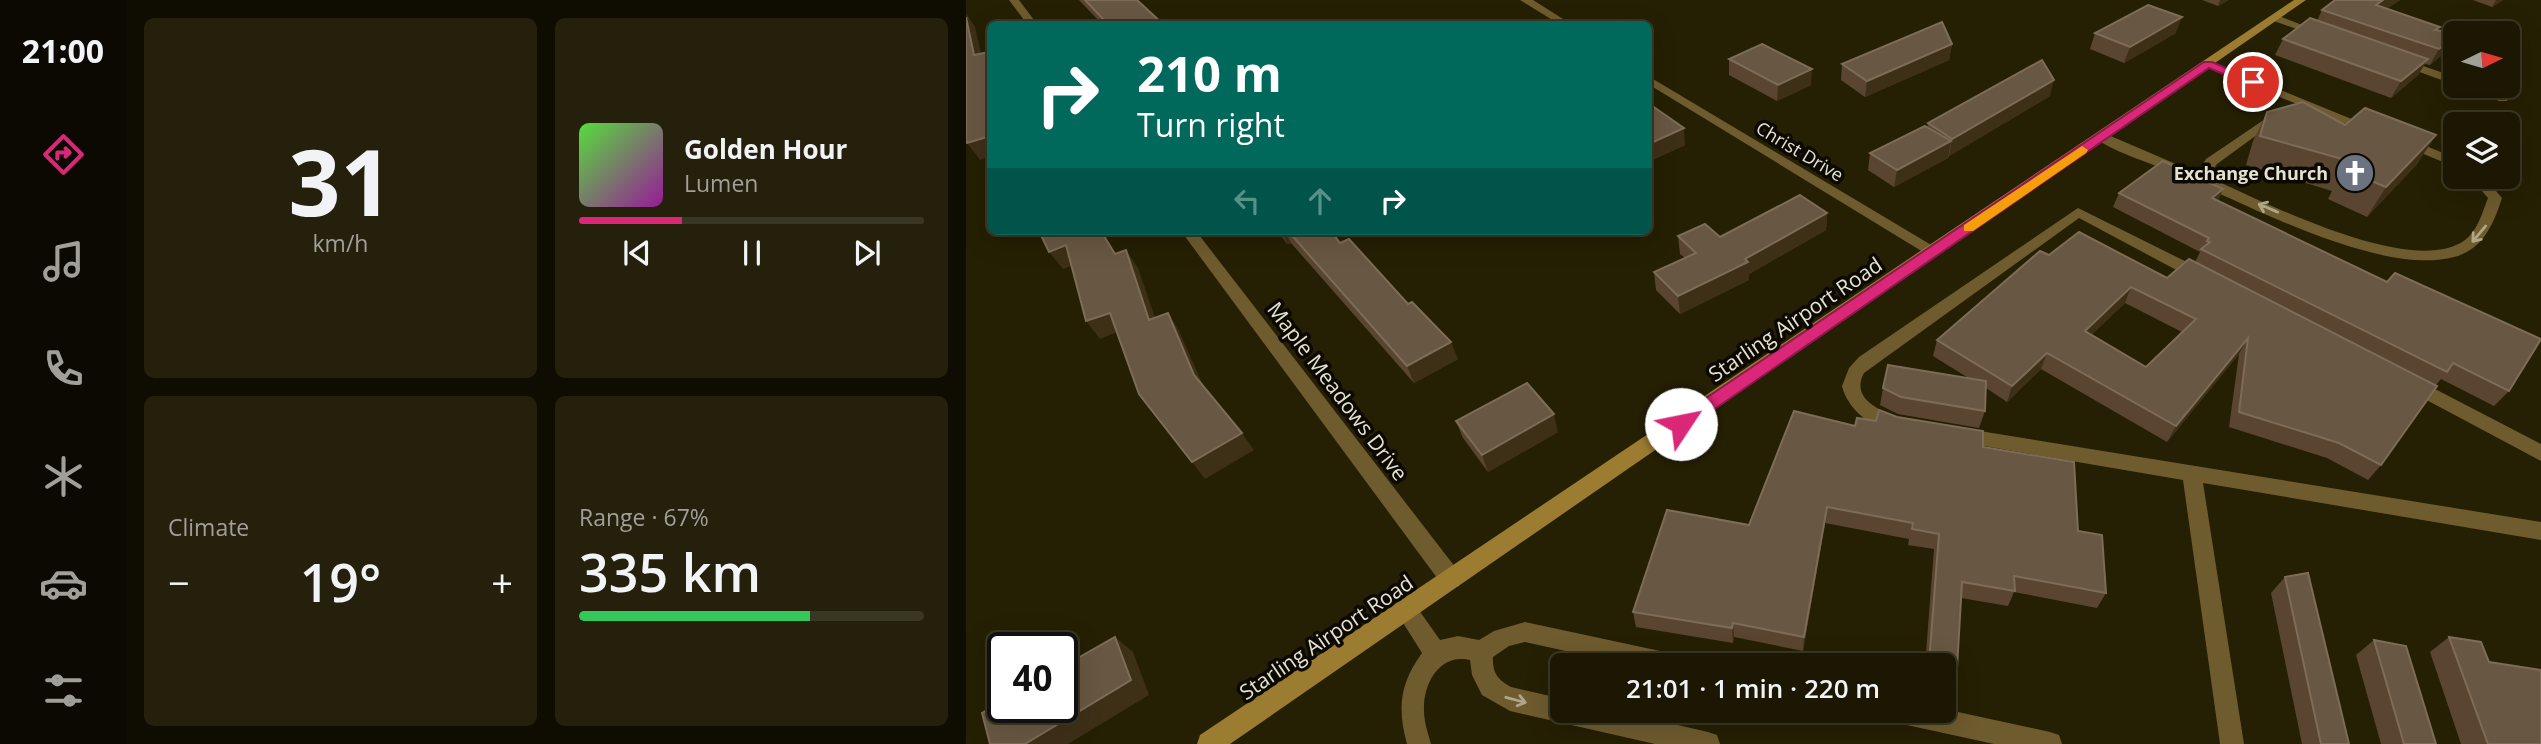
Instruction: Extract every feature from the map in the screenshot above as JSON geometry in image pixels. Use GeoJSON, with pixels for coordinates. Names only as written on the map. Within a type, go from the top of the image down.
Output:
{"type":"FeatureCollection","features":[{"type":"Feature","properties":{"kind":"street"},"geometry":{"type":"LineString","coordinates":[[1014,0],[1030,21]]}},
{"type":"Feature","properties":{"kind":"street"},"geometry":{"type":"LineString","coordinates":[[1525,0],[1561,21]]}},
{"type":"Feature","properties":{"kind":"street","name":"Starling Airport Road"},"geometry":{"type":"LineString","coordinates":[[1209,744],[2301,0]]}},
{"type":"Feature","properties":{"kind":"street"},"geometry":{"type":"LineString","coordinates":[[2275,18],[2327,36]]}},
{"type":"Feature","properties":{"kind":"street"},"geometry":{"type":"LineString","coordinates":[[2391,58],[2443,77]]}},
{"type":"Feature","properties":{"kind":"street"},"geometry":{"type":"LineString","coordinates":[[2208,64],[2443,158]]}},
{"type":"Feature","properties":{"kind":"street","name":"Christ Drive"},"geometry":{"type":"LineString","coordinates":[[1652,81],[1933,252]]}},
{"type":"Feature","properties":{"kind":"street"},"geometry":{"type":"LineString","coordinates":[[2198,179],[2208,170],[2211,162],[2274,117],[2300,121],[2321,110]]}},
{"type":"Feature","properties":{"kind":"street"},"geometry":{"type":"LineString","coordinates":[[2101,137],[2336,237],[2376,250],[2413,257],[2447,255],[2467,247],[2482,233],[2491,218],[2495,198],[2487,189]]}},
{"type":"Feature","properties":{"kind":"street"},"geometry":{"type":"LineString","coordinates":[[1921,428],[1894,424],[1861,406],[1852,393],[1852,379],[1858,369],[1881,349],[2078,212],[2211,281]]}},
{"type":"Feature","properties":{"kind":"street","name":"Maple Meadows Drive"},"geometry":{"type":"LineString","coordinates":[[1191,235],[1451,579]]}},
{"type":"Feature","properties":{"kind":"street"},"geometry":{"type":"LineString","coordinates":[[2392,374],[2541,453]]}},
{"type":"Feature","properties":{"kind":"street"},"geometry":{"type":"LineString","coordinates":[[1948,433],[2541,531]]}},
{"type":"Feature","properties":{"kind":"street"},"geometry":{"type":"LineString","coordinates":[[2192,474],[2232,744]]}},
{"type":"Feature","properties":{"kind":"street"},"geometry":{"type":"LineString","coordinates":[[1406,610],[1437,655]]}},
{"type":"Feature","properties":{"kind":"street"},"geometry":{"type":"LineString","coordinates":[[1624,653],[1525,632],[1510,634],[1494,641],[1482,652],[1480,664],[1486,684],[1496,694],[1708,744]]}},
{"type":"Feature","properties":{"kind":"street"},"geometry":{"type":"LineString","coordinates":[[1419,744],[1412,709],[1422,674],[1437,655],[1457,646],[1482,652]]}},
{"type":"Feature","properties":{"kind":"street"},"geometry":{"type":"LineString","coordinates":[[1953,723],[2050,744]]}},
{"type":"Feature","properties":{"kind":"building"},"geometry":{"type":"Polygon","coordinates":[[[1085,0],[1137,0],[1160,21],[1099,21],[1103,19],[1085,0]]]}},
{"type":"Feature","properties":{"kind":"building"},"geometry":{"type":"Polygon","coordinates":[[[2335,0],[2383,0],[2376,5],[2440,27],[2435,30],[2443,31],[2443,46],[2439,49],[2322,10],[2335,0]]]}},
{"type":"Feature","properties":{"kind":"building"},"geometry":{"type":"Polygon","coordinates":[[[2148,5],[2182,17],[2130,47],[2095,33],[2148,5]]]}},
{"type":"Feature","properties":{"kind":"building"},"geometry":{"type":"Polygon","coordinates":[[[966,17],[974,55],[987,52],[987,137],[967,143],[966,17]]]}},
{"type":"Feature","properties":{"kind":"building"},"geometry":{"type":"Polygon","coordinates":[[[2310,18],[2428,59],[2401,81],[2283,39],[2310,18]]]}},
{"type":"Feature","properties":{"kind":"building"},"geometry":{"type":"Polygon","coordinates":[[[1942,22],[1952,44],[1867,81],[1842,64],[1942,22]]]}},
{"type":"Feature","properties":{"kind":"building"},"geometry":{"type":"Polygon","coordinates":[[[1762,44],[1812,69],[1778,85],[1729,59],[1762,44]]]}},
{"type":"Feature","properties":{"kind":"building"},"geometry":{"type":"Polygon","coordinates":[[[2042,60],[2054,80],[1952,139],[1928,123],[2042,60]]]}},
{"type":"Feature","properties":{"kind":"building"},"geometry":{"type":"Polygon","coordinates":[[[2303,102],[2345,125],[2365,108],[2436,135],[2386,187],[2345,170],[2353,162],[2260,136],[2267,112],[2303,102]]]}},
{"type":"Feature","properties":{"kind":"building"},"geometry":{"type":"Polygon","coordinates":[[[1652,106],[1684,128],[1652,143],[1652,106]]]}},
{"type":"Feature","properties":{"kind":"building"},"geometry":{"type":"Polygon","coordinates":[[[1925,126],[1951,141],[1897,170],[1870,153],[1925,126]]]}},
{"type":"Feature","properties":{"kind":"building"},"geometry":{"type":"Polygon","coordinates":[[[2163,161],[2223,189],[2212,198],[2387,282],[2395,273],[2541,339],[2509,391],[2453,363],[2447,372],[2201,249],[2210,242],[2207,241],[2209,238],[2119,193],[2163,161]]]}},
{"type":"Feature","properties":{"kind":"building"},"geometry":{"type":"Polygon","coordinates":[[[1800,195],[1827,213],[1745,259],[1748,262],[1678,296],[1654,272],[1696,253],[1678,236],[1705,224],[1720,237],[1800,195]]]}},
{"type":"Feature","properties":{"kind":"building"},"geometry":{"type":"Polygon","coordinates":[[[2079,232],[2167,278],[2189,259],[2437,386],[2381,465],[2339,443],[2239,412],[2248,338],[2176,426],[2047,353],[2012,386],[1937,340],[2040,251],[2049,255],[2079,232]],[[2131,287],[2085,331],[2146,367],[2196,319],[2131,287]]]}},
{"type":"Feature","properties":{"kind":"building"},"geometry":{"type":"Polygon","coordinates":[[[1041,235],[1103,235],[1115,254],[1126,250],[1149,320],[1168,313],[1194,375],[1242,433],[1192,462],[1139,394],[1110,313],[1086,321],[1066,245],[1049,252],[1041,235]]]}},
{"type":"Feature","properties":{"kind":"building"},"geometry":{"type":"Polygon","coordinates":[[[1292,235],[1334,235],[1340,243],[1349,239],[1408,304],[1412,302],[1451,342],[1407,366],[1292,235]]]}},
{"type":"Feature","properties":{"kind":"building"},"geometry":{"type":"Polygon","coordinates":[[[1888,365],[1986,381],[1985,411],[1901,397],[1883,388],[1888,365]]]}},
{"type":"Feature","properties":{"kind":"building"},"geometry":{"type":"Polygon","coordinates":[[[1527,383],[1554,414],[1482,455],[1456,421],[1527,383]]]}},
{"type":"Feature","properties":{"kind":"building"},"geometry":{"type":"Polygon","coordinates":[[[1879,410],[1897,417],[1983,431],[1983,447],[2074,462],[2078,531],[2102,535],[2106,593],[2014,576],[2015,591],[1962,582],[1956,668],[1956,653],[1930,653],[1939,534],[1912,529],[1913,523],[1827,507],[1804,637],[1733,623],[1732,628],[1633,612],[1667,510],[1749,525],[1794,411],[1855,426],[1857,418],[1876,421],[1879,410]]]}},
{"type":"Feature","properties":{"kind":"building"},"geometry":{"type":"Polygon","coordinates":[[[2308,573],[2349,744],[2321,744],[2285,577],[2308,573]]]}},
{"type":"Feature","properties":{"kind":"building"},"geometry":{"type":"Polygon","coordinates":[[[1115,637],[1131,680],[1078,712],[1078,658],[1115,637]]]}},
{"type":"Feature","properties":{"kind":"building"},"geometry":{"type":"Polygon","coordinates":[[[2449,637],[2481,642],[2489,662],[2541,670],[2541,744],[2488,744],[2449,637]]]}},
{"type":"Feature","properties":{"kind":"building"},"geometry":{"type":"Polygon","coordinates":[[[2374,640],[2406,646],[2436,744],[2404,744],[2374,640]]]}},
{"type":"Feature","properties":{"kind":"building"},"geometry":{"type":"Polygon","coordinates":[[[987,710],[987,723],[1060,723],[1025,744],[990,744],[982,713],[987,710]]]}},
{"type":"Feature","properties":{"kind":"slow traffic"},"geometry":{"type":"LineString","coordinates":[[1969,228],[2082,150]]}},
{"type":"Feature","properties":{"kind":"place","name":"Exchange Church"},"geometry":{"type":"Point","coordinates":[2355,173]}},
{"type":"Feature","properties":{"kind":"route"},"geometry":{"type":"LineString","coordinates":[[1681,424],[2208,64],[2253,82]]}}]}
